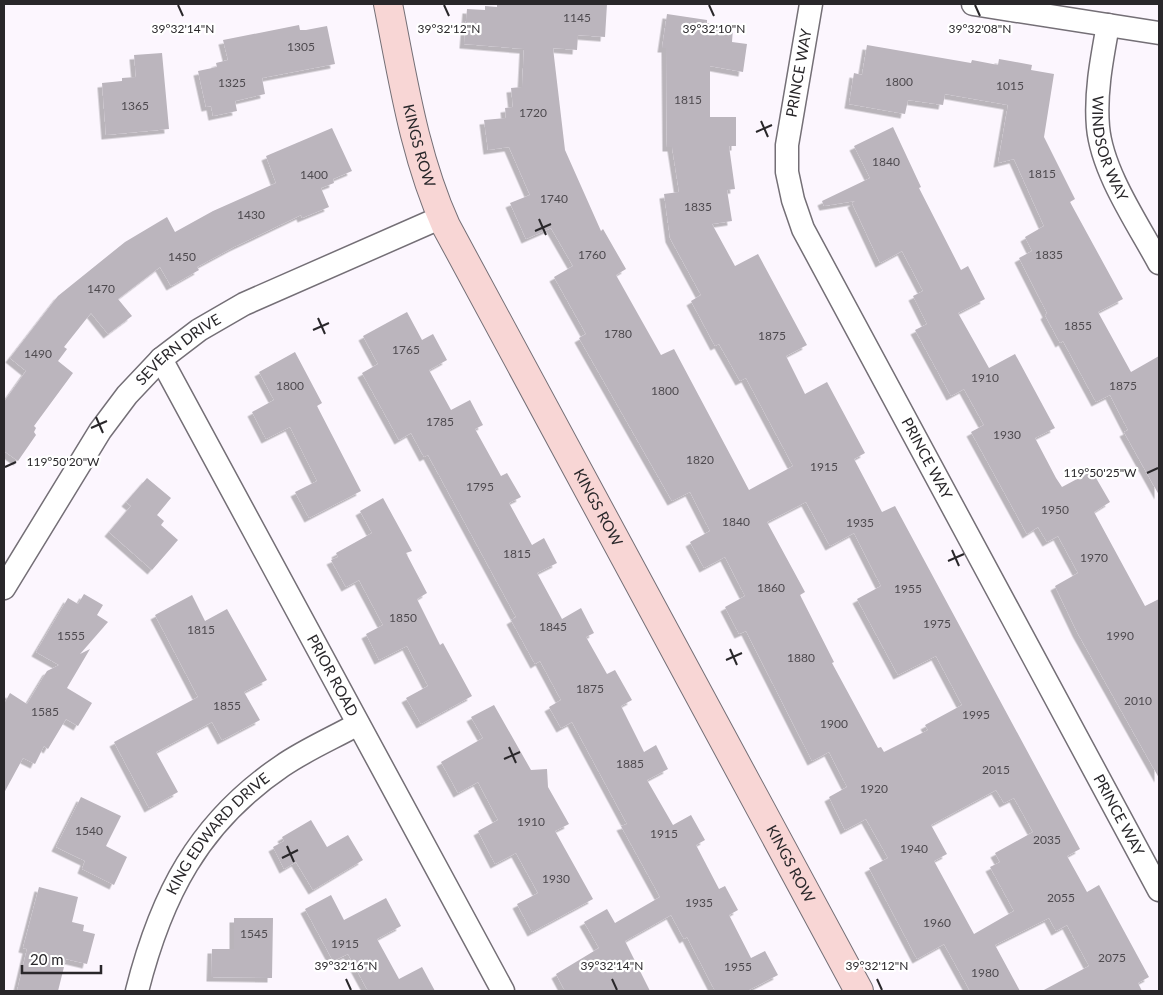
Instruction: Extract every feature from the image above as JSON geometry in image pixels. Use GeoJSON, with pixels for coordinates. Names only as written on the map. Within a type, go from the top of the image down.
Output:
{"type":"FeatureCollection","features":[{"type":"Feature","properties":{"kind":"main road","name":"KINGS ROW"},"geometry":{"type":"LineString","coordinates":[[388,4],[418,150],[428,186],[442,217],[471,276],[859,991]]}},
{"type":"Feature","properties":{"kind":"street","name":"PRINCE WAY"},"geometry":{"type":"LineString","coordinates":[[811,4],[787,145],[787,172],[793,200],[803,228],[1159,890]]}},
{"type":"Feature","properties":{"kind":"street"},"geometry":{"type":"LineString","coordinates":[[973,4],[1159,33]]}},
{"type":"Feature","properties":{"kind":"street","name":"WINDSOR WAY"},"geometry":{"type":"LineString","coordinates":[[1108,25],[1097,108],[1098,130],[1111,172],[1159,263]]}},
{"type":"Feature","properties":{"kind":"street","name":"SEVERN DRIVE"},"geometry":{"type":"LineString","coordinates":[[4,588],[100,431],[127,395],[161,359],[199,330],[244,304],[442,217]]}},
{"type":"Feature","properties":{"kind":"street","name":"PRIOR ROAD"},"geometry":{"type":"LineString","coordinates":[[161,359],[503,991]]}},
{"type":"Feature","properties":{"kind":"street","name":"KING EDWARD DRIVE"},"geometry":{"type":"LineString","coordinates":[[137,991],[148,947],[164,906],[184,866],[210,830],[244,795],[282,766],[358,724]]}},
{"type":"Feature","properties":{"kind":"building"},"geometry":{"type":"Polygon","coordinates":[[[497,4],[607,4],[605,37],[578,35],[577,50],[553,48],[565,150],[601,231],[603,229],[626,269],[616,275],[661,355],[674,349],[749,490],[793,466],[746,378],[740,381],[719,344],[715,346],[691,301],[701,295],[670,238],[664,194],[679,192],[672,147],[667,147],[666,48],[662,48],[667,14],[707,20],[707,23],[733,28],[732,42],[747,44],[743,72],[710,66],[710,117],[736,117],[736,146],[729,146],[735,189],[727,190],[732,221],[712,224],[735,266],[758,254],[807,345],[786,356],[805,394],[827,382],[865,453],[854,459],[882,512],[895,506],[1080,849],[1067,856],[1087,892],[1099,885],[1149,977],[1138,983],[1142,991],[1042,991],[1089,966],[1067,925],[1056,931],[1049,918],[995,945],[1020,991],[970,991],[944,944],[917,959],[869,868],[888,858],[866,819],[845,830],[829,797],[847,787],[829,752],[812,761],[746,631],[739,634],[725,607],[745,596],[725,557],[704,568],[690,542],[710,531],[690,492],[672,501],[579,338],[586,334],[554,277],[573,266],[551,228],[526,239],[510,203],[530,195],[509,147],[488,150],[484,120],[506,118],[505,108],[513,107],[511,88],[522,87],[524,49],[464,44],[467,9],[485,10],[485,6],[497,7],[497,4]],[[806,502],[767,522],[805,592],[800,595],[834,662],[832,663],[878,748],[881,747],[884,752],[928,730],[925,725],[962,705],[936,656],[898,675],[857,599],[881,586],[854,533],[830,546],[806,502]],[[996,790],[931,825],[947,854],[934,861],[974,934],[1014,911],[990,867],[1000,862],[995,853],[1033,832],[1014,798],[1004,803],[996,790]]]}},
{"type":"Feature","properties":{"kind":"building"},"geometry":{"type":"Polygon","coordinates":[[[299,25],[300,30],[327,26],[335,64],[262,78],[265,94],[235,101],[237,111],[213,116],[211,106],[206,107],[198,71],[217,67],[216,63],[228,60],[223,40],[299,25]]]}},
{"type":"Feature","properties":{"kind":"building"},"geometry":{"type":"Polygon","coordinates":[[[867,45],[971,63],[972,60],[998,65],[999,59],[1032,65],[1031,70],[1054,74],[1044,137],[1075,199],[1070,202],[1123,299],[1098,312],[1131,372],[1159,356],[1159,495],[1124,432],[1128,430],[1110,395],[1096,402],[1063,341],[1060,343],[1045,315],[1047,313],[1019,258],[1032,251],[1025,237],[1044,226],[1014,159],[998,163],[1008,105],[945,94],[943,105],[908,100],[905,114],[849,104],[854,73],[862,75],[867,45]]]}},
{"type":"Feature","properties":{"kind":"building"},"geometry":{"type":"Polygon","coordinates":[[[162,53],[169,129],[106,135],[102,83],[122,81],[122,78],[136,77],[134,55],[162,53]]]}},
{"type":"Feature","properties":{"kind":"building"},"geometry":{"type":"Polygon","coordinates":[[[893,127],[921,187],[919,188],[961,270],[968,266],[985,299],[958,313],[989,368],[1015,354],[1055,428],[1035,438],[1056,478],[1062,487],[1092,471],[1110,502],[1094,512],[1145,606],[1159,599],[1159,778],[1077,632],[1055,586],[1078,573],[1058,536],[1047,542],[1038,527],[1027,534],[971,432],[984,425],[964,389],[951,396],[915,330],[927,324],[913,296],[923,291],[902,251],[880,263],[852,203],[855,201],[824,206],[822,201],[870,178],[854,146],[893,127]]]}},
{"type":"Feature","properties":{"kind":"building"},"geometry":{"type":"Polygon","coordinates":[[[332,128],[352,171],[333,179],[334,183],[321,188],[329,207],[302,218],[301,215],[234,247],[197,267],[199,270],[171,286],[160,267],[118,299],[132,316],[108,334],[91,313],[64,347],[67,349],[58,361],[73,373],[34,426],[36,428],[34,432],[36,435],[18,461],[4,451],[4,402],[26,371],[10,358],[58,296],[125,242],[167,217],[175,232],[213,211],[276,183],[266,156],[332,128]]]}},
{"type":"Feature","properties":{"kind":"building"},"geometry":{"type":"Polygon","coordinates":[[[407,312],[422,340],[433,334],[447,360],[429,370],[451,410],[470,400],[483,425],[475,429],[501,476],[507,473],[521,497],[509,503],[532,545],[544,538],[557,563],[537,573],[562,619],[581,608],[594,633],[586,637],[607,674],[615,670],[632,700],[621,706],[644,752],[656,745],[668,769],[647,780],[673,825],[691,815],[705,840],[696,845],[719,889],[725,886],[738,910],[729,915],[751,958],[765,951],[778,975],[747,991],[715,991],[687,937],[684,939],[671,915],[625,941],[650,991],[565,991],[556,974],[599,948],[584,922],[607,909],[615,923],[660,897],[621,826],[627,824],[572,722],[561,728],[549,707],[561,700],[540,661],[535,664],[511,620],[516,617],[428,455],[424,457],[411,433],[399,440],[362,373],[378,364],[363,336],[407,312]]]}},
{"type":"Feature","properties":{"kind":"building"},"geometry":{"type":"Polygon","coordinates":[[[295,352],[322,403],[317,406],[361,491],[309,518],[295,492],[317,481],[290,427],[266,439],[252,412],[274,400],[259,372],[295,352]]]}},
{"type":"Feature","properties":{"kind":"building"},"geometry":{"type":"Polygon","coordinates":[[[147,478],[171,498],[157,515],[164,521],[161,525],[178,540],[152,570],[109,532],[131,506],[126,502],[147,478]]]}},
{"type":"Feature","properties":{"kind":"building"},"geometry":{"type":"Polygon","coordinates":[[[383,498],[412,551],[406,553],[427,593],[417,599],[440,645],[443,643],[472,696],[421,724],[406,698],[428,686],[407,646],[379,660],[366,634],[383,625],[359,580],[346,587],[331,560],[338,557],[336,553],[372,533],[360,511],[383,498]]]}},
{"type":"Feature","properties":{"kind":"building"},"geometry":{"type":"Polygon","coordinates":[[[84,594],[103,605],[97,615],[108,622],[80,654],[90,649],[67,688],[92,703],[78,726],[66,719],[48,749],[44,746],[35,764],[23,758],[4,793],[4,704],[10,693],[27,704],[47,671],[59,665],[36,652],[68,598],[78,604],[84,594]]]}},
{"type":"Feature","properties":{"kind":"building"},"geometry":{"type":"Polygon","coordinates":[[[192,595],[205,621],[227,609],[267,680],[244,692],[260,720],[222,740],[212,722],[156,752],[178,792],[149,808],[114,742],[198,697],[155,615],[192,595]]]}},
{"type":"Feature","properties":{"kind":"building"},"geometry":{"type":"Polygon","coordinates":[[[494,705],[531,770],[547,769],[548,787],[569,824],[555,831],[593,899],[532,932],[517,904],[538,893],[516,853],[495,864],[478,831],[498,820],[478,782],[458,793],[441,762],[483,738],[471,717],[494,705]]]}},
{"type":"Feature","properties":{"kind":"building"},"geometry":{"type":"Polygon","coordinates":[[[81,797],[121,816],[106,846],[127,857],[114,885],[82,869],[85,861],[56,847],[81,797]]]}},
{"type":"Feature","properties":{"kind":"building"},"geometry":{"type":"Polygon","coordinates":[[[311,820],[327,847],[348,835],[363,860],[313,890],[296,862],[284,869],[273,847],[284,841],[282,837],[311,820]]]}},
{"type":"Feature","properties":{"kind":"building"},"geometry":{"type":"Polygon","coordinates":[[[39,887],[78,897],[72,922],[84,925],[83,931],[95,934],[87,964],[66,959],[58,991],[17,991],[27,949],[23,948],[39,887]]]}},
{"type":"Feature","properties":{"kind":"building"},"geometry":{"type":"Polygon","coordinates":[[[331,895],[344,920],[386,898],[401,926],[377,939],[399,979],[422,967],[435,991],[368,991],[348,954],[333,961],[305,909],[331,895]]]}},
{"type":"Feature","properties":{"kind":"building"},"geometry":{"type":"Polygon","coordinates":[[[234,918],[273,918],[272,978],[211,977],[212,949],[234,949],[234,918]]]}}]}
